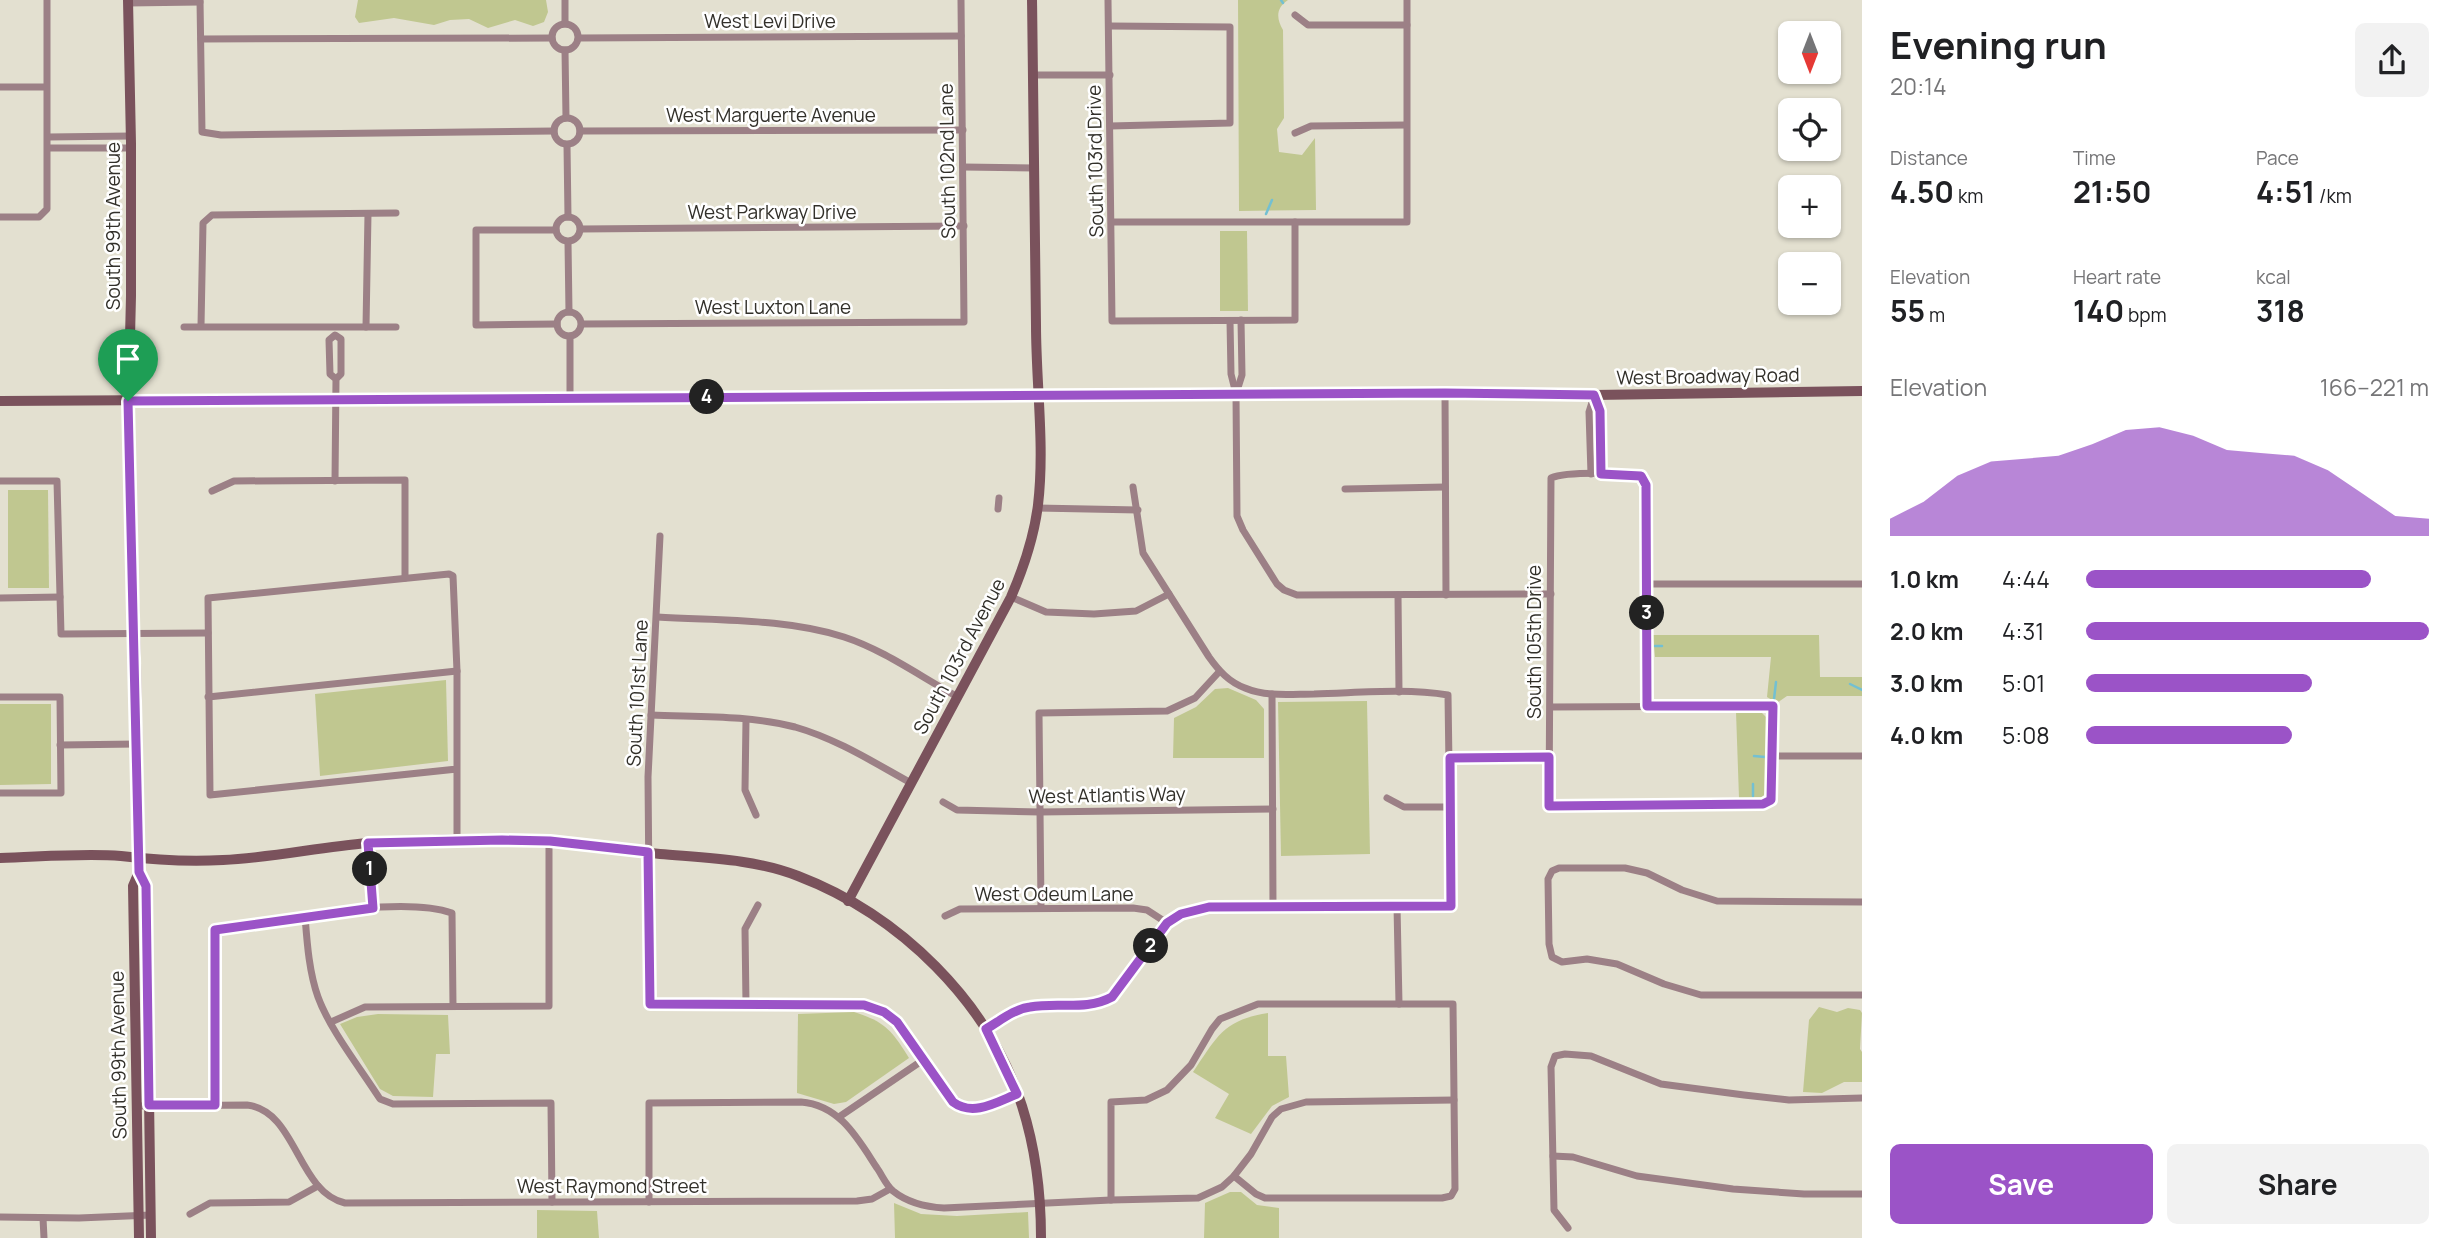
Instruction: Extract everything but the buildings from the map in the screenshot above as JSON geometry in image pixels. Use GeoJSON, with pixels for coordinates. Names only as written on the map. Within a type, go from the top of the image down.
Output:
{"type":"FeatureCollection","features":[{"type":"Feature","properties":{"kind":"main road","name":"South 103rd Avenue"},"geometry":{"type":"LineString","coordinates":[[848,901],[1011,597],[1027,555],[1037,509],[1040,463],[1032,0]]}},
{"type":"Feature","properties":{"kind":"main road","name":"South 99th Avenue"},"geometry":{"type":"LineString","coordinates":[[128,2],[131,136],[128,401],[139,859],[139,872],[133,886],[139,1238]]}},
{"type":"Feature","properties":{"kind":"main road","name":"West Broadway Road"},"geometry":{"type":"LineString","coordinates":[[0,401],[1445,393],[1594,395],[1862,391]]}},
{"type":"Feature","properties":{"kind":"main road"},"geometry":{"type":"LineString","coordinates":[[0,858],[120,856],[139,859],[229,860],[368,843],[550,841],[757,864],[799,876],[848,901],[901,935],[953,984],[986,1029],[1017,1094],[1035,1155],[1041,1203],[1041,1238]]}},
{"type":"Feature","properties":{"kind":"main road","name":"South 99th Avenue"},"geometry":{"type":"LineString","coordinates":[[139,872],[146,886],[151,1238]]}},
{"type":"Feature","properties":{"kind":"street"},"geometry":{"type":"LineString","coordinates":[[0,217],[39,217],[47,209],[47,0]]}},
{"type":"Feature","properties":{"kind":"street"},"geometry":{"type":"LineString","coordinates":[[565,0],[565,24]]}},
{"type":"Feature","properties":{"kind":"street","name":"South 102nd Lane"},"geometry":{"type":"LineString","coordinates":[[961,0],[964,322]]}},
{"type":"Feature","properties":{"kind":"street","name":"South 103rd Drive"},"geometry":{"type":"LineString","coordinates":[[1108,0],[1112,321],[1230,321]]}},
{"type":"Feature","properties":{"kind":"street"},"geometry":{"type":"LineString","coordinates":[[1112,222],[1407,222],[1407,0]]}},
{"type":"Feature","properties":{"kind":"street"},"geometry":{"type":"LineString","coordinates":[[128,2],[200,1],[202,132],[235,135],[554,131]]}},
{"type":"Feature","properties":{"kind":"street"},"geometry":{"type":"LineString","coordinates":[[1295,15],[1308,25],[1407,25]]}},
{"type":"Feature","properties":{"kind":"street"},"geometry":{"type":"LineString","coordinates":[[565,24],[573,26],[579,38],[576,46],[565,50],[558,48],[552,38],[557,26],[565,24]]}},
{"type":"Feature","properties":{"kind":"street"},"geometry":{"type":"LineString","coordinates":[[1110,26],[1230,27],[1230,123],[1110,125]]}},
{"type":"Feature","properties":{"kind":"street","name":"West Levi Drive"},"geometry":{"type":"LineString","coordinates":[[579,38],[961,36]]}},
{"type":"Feature","properties":{"kind":"street"},"geometry":{"type":"LineString","coordinates":[[201,39],[552,38]]}},
{"type":"Feature","properties":{"kind":"street"},"geometry":{"type":"LineString","coordinates":[[565,50],[566,118]]}},
{"type":"Feature","properties":{"kind":"street"},"geometry":{"type":"LineString","coordinates":[[1033,75],[1110,75]]}},
{"type":"Feature","properties":{"kind":"street"},"geometry":{"type":"LineString","coordinates":[[0,87],[46,87]]}},
{"type":"Feature","properties":{"kind":"street"},"geometry":{"type":"LineString","coordinates":[[566,118],[576,121],[580,131],[576,142],[567,145],[558,141],[554,131],[557,122],[566,118]]}},
{"type":"Feature","properties":{"kind":"street"},"geometry":{"type":"LineString","coordinates":[[1295,133],[1311,126],[1406,125]]}},
{"type":"Feature","properties":{"kind":"street","name":"West Marguerte Avenue"},"geometry":{"type":"LineString","coordinates":[[580,131],[962,130]]}},
{"type":"Feature","properties":{"kind":"street"},"geometry":{"type":"LineString","coordinates":[[48,137],[131,136]]}},
{"type":"Feature","properties":{"kind":"street"},"geometry":{"type":"LineString","coordinates":[[567,145],[568,217]]}},
{"type":"Feature","properties":{"kind":"street"},"geometry":{"type":"LineString","coordinates":[[48,148],[131,148]]}},
{"type":"Feature","properties":{"kind":"street"},"geometry":{"type":"LineString","coordinates":[[963,167],[1035,168]]}},
{"type":"Feature","properties":{"kind":"street"},"geometry":{"type":"LineString","coordinates":[[201,327],[203,223],[207,217],[396,213]]}},
{"type":"Feature","properties":{"kind":"street"},"geometry":{"type":"LineString","coordinates":[[366,327],[368,214]]}},
{"type":"Feature","properties":{"kind":"street"},"geometry":{"type":"LineString","coordinates":[[568,217],[576,219],[581,229],[579,237],[568,242],[559,237],[556,230],[561,219],[568,217]]}},
{"type":"Feature","properties":{"kind":"street"},"geometry":{"type":"LineString","coordinates":[[1295,222],[1295,320],[1230,321],[1231,374],[1236,394],[1237,516],[1243,530],[1284,590],[1297,595],[1550,594]]}},
{"type":"Feature","properties":{"kind":"street","name":"West Parkway Drive"},"geometry":{"type":"LineString","coordinates":[[581,229],[964,226]]}},
{"type":"Feature","properties":{"kind":"street"},"geometry":{"type":"LineString","coordinates":[[556,230],[475,230],[476,325],[557,324]]}},
{"type":"Feature","properties":{"kind":"street"},"geometry":{"type":"LineString","coordinates":[[568,242],[569,312]]}},
{"type":"Feature","properties":{"kind":"street"},"geometry":{"type":"LineString","coordinates":[[569,312],[578,315],[582,324],[578,332],[570,336],[560,331],[557,324],[559,317],[569,312]]}},
{"type":"Feature","properties":{"kind":"street"},"geometry":{"type":"LineString","coordinates":[[1236,394],[1242,375],[1241,320]]}},
{"type":"Feature","properties":{"kind":"street","name":"West Luxton Lane"},"geometry":{"type":"LineString","coordinates":[[582,324],[964,322]]}},
{"type":"Feature","properties":{"kind":"street"},"geometry":{"type":"LineString","coordinates":[[184,327],[335,331],[396,327]]}},
{"type":"Feature","properties":{"kind":"street"},"geometry":{"type":"LineString","coordinates":[[335,331],[341,339],[341,374],[336,379],[335,398],[335,481]]}},
{"type":"Feature","properties":{"kind":"street"},"geometry":{"type":"LineString","coordinates":[[570,336],[570,398]]}},
{"type":"Feature","properties":{"kind":"street"},"geometry":{"type":"LineString","coordinates":[[1445,393],[1446,595]]}},
{"type":"Feature","properties":{"kind":"street"},"geometry":{"type":"LineString","coordinates":[[1594,395],[1600,411],[1601,474]]}},
{"type":"Feature","properties":{"kind":"street"},"geometry":{"type":"LineString","coordinates":[[1594,395],[1589,412],[1591,474],[1641,476],[1646,485],[1647,706]]}},
{"type":"Feature","properties":{"kind":"street","name":"South 105th Drive"},"geometry":{"type":"LineString","coordinates":[[1591,474],[1559,474],[1552,478],[1549,806],[1763,804],[1771,800],[1773,756]]}},
{"type":"Feature","properties":{"kind":"street"},"geometry":{"type":"LineString","coordinates":[[212,491],[234,481],[405,480],[405,578]]}},
{"type":"Feature","properties":{"kind":"street"},"geometry":{"type":"LineString","coordinates":[[0,481],[57,481],[61,634],[208,633]]}},
{"type":"Feature","properties":{"kind":"street"},"geometry":{"type":"LineString","coordinates":[[986,1029],[1027,1007],[1099,1004],[1112,997],[1167,923],[1196,909],[1451,906],[1448,695],[1399,692],[1272,694],[1245,689],[1219,672],[1143,553],[1133,487]]}},
{"type":"Feature","properties":{"kind":"street"},"geometry":{"type":"LineString","coordinates":[[1345,489],[1445,488]]}},
{"type":"Feature","properties":{"kind":"street"},"geometry":{"type":"LineString","coordinates":[[998,509],[999,498]]}},
{"type":"Feature","properties":{"kind":"street"},"geometry":{"type":"LineString","coordinates":[[1037,509],[1138,510]]}},
{"type":"Feature","properties":{"kind":"street","name":"South 101st Lane"},"geometry":{"type":"LineString","coordinates":[[660,536],[651,715],[648,852],[650,1004],[746,1004]]}},
{"type":"Feature","properties":{"kind":"street"},"geometry":{"type":"LineString","coordinates":[[457,769],[210,795],[208,598],[449,574],[453,576],[457,671],[457,769],[457,841]]}},
{"type":"Feature","properties":{"kind":"street"},"geometry":{"type":"LineString","coordinates":[[1647,584],[1862,584]]}},
{"type":"Feature","properties":{"kind":"street"},"geometry":{"type":"LineString","coordinates":[[1011,597],[1046,612],[1107,614],[1136,611],[1169,594]]}},
{"type":"Feature","properties":{"kind":"street"},"geometry":{"type":"LineString","coordinates":[[1398,595],[1399,692]]}},
{"type":"Feature","properties":{"kind":"street"},"geometry":{"type":"LineString","coordinates":[[0,598],[60,597]]}},
{"type":"Feature","properties":{"kind":"street"},"geometry":{"type":"LineString","coordinates":[[657,617],[810,628],[867,647],[958,697]]}},
{"type":"Feature","properties":{"kind":"street"},"geometry":{"type":"LineString","coordinates":[[208,697],[457,671]]}},
{"type":"Feature","properties":{"kind":"street"},"geometry":{"type":"LineString","coordinates":[[1041,907],[1039,713],[1167,711],[1195,698],[1219,672]]}},
{"type":"Feature","properties":{"kind":"street"},"geometry":{"type":"LineString","coordinates":[[1272,694],[1273,906]]}},
{"type":"Feature","properties":{"kind":"street"},"geometry":{"type":"LineString","coordinates":[[0,697],[60,697],[61,793],[0,793]]}},
{"type":"Feature","properties":{"kind":"street"},"geometry":{"type":"LineString","coordinates":[[1550,707],[1773,706],[1773,756],[1862,756]]}},
{"type":"Feature","properties":{"kind":"street"},"geometry":{"type":"LineString","coordinates":[[651,715],[771,722],[824,737],[911,783]]}},
{"type":"Feature","properties":{"kind":"street"},"geometry":{"type":"LineString","coordinates":[[746,720],[745,790],[756,815]]}},
{"type":"Feature","properties":{"kind":"street"},"geometry":{"type":"LineString","coordinates":[[60,745],[137,744]]}},
{"type":"Feature","properties":{"kind":"street"},"geometry":{"type":"LineString","coordinates":[[1450,758],[1549,757]]}},
{"type":"Feature","properties":{"kind":"street"},"geometry":{"type":"LineString","coordinates":[[1387,798],[1404,807],[1450,807]]}},
{"type":"Feature","properties":{"kind":"street","name":"West Atlantis Way"},"geometry":{"type":"LineString","coordinates":[[943,802],[957,810],[1040,812],[1273,809]]}},
{"type":"Feature","properties":{"kind":"street"},"geometry":{"type":"LineString","coordinates":[[331,1022],[365,1007],[550,1006],[550,841]]}},
{"type":"Feature","properties":{"kind":"street"},"geometry":{"type":"LineString","coordinates":[[368,843],[373,908]]}},
{"type":"Feature","properties":{"kind":"street"},"geometry":{"type":"LineString","coordinates":[[1862,902],[1717,901],[1625,867],[1559,867],[1552,871],[1548,879],[1549,944],[1552,957],[1562,962],[1587,959],[1617,964],[1664,984],[1702,995],[1862,995]]}},
{"type":"Feature","properties":{"kind":"street"},"geometry":{"type":"LineString","coordinates":[[758,905],[745,929],[746,1004],[864,1005],[884,1012],[897,1022],[953,1102],[961,1108],[990,1105],[1017,1094]]}},
{"type":"Feature","properties":{"kind":"street"},"geometry":{"type":"LineString","coordinates":[[1397,906],[1399,1004]]}},
{"type":"Feature","properties":{"kind":"street"},"geometry":{"type":"LineString","coordinates":[[215,1105],[215,930],[373,908],[435,907],[452,913],[453,1006]]}},
{"type":"Feature","properties":{"kind":"street","name":"West Odeum Lane"},"geometry":{"type":"LineString","coordinates":[[945,916],[960,909],[1133,908],[1147,910],[1167,923]]}},
{"type":"Feature","properties":{"kind":"street"},"geometry":{"type":"LineString","coordinates":[[304,916],[306,940],[318,997],[380,1099],[393,1104],[551,1103],[552,1202]]}},
{"type":"Feature","properties":{"kind":"street"},"geometry":{"type":"LineString","coordinates":[[1111,1200],[1111,1102],[1146,1100],[1167,1090],[1191,1065],[1220,1019],[1258,1004],[1453,1004],[1454,1189],[1451,1196],[1265,1198],[1234,1176]]}},
{"type":"Feature","properties":{"kind":"street"},"geometry":{"type":"LineString","coordinates":[[1568,1228],[1555,1210],[1551,1068],[1555,1056],[1591,1056],[1661,1084],[1744,1096],[1789,1100],[1862,1098]]}},
{"type":"Feature","properties":{"kind":"street"},"geometry":{"type":"LineString","coordinates":[[839,1117],[923,1060]]}},
{"type":"Feature","properties":{"kind":"street"},"geometry":{"type":"LineString","coordinates":[[649,1202],[649,1103],[801,1102],[819,1105],[839,1117],[853,1131],[890,1189],[919,1205],[934,1207],[1198,1198],[1222,1187],[1234,1176],[1251,1154],[1272,1117],[1281,1108],[1306,1102],[1454,1100]]}},
{"type":"Feature","properties":{"kind":"street"},"geometry":{"type":"LineString","coordinates":[[137,1106],[254,1106],[266,1111],[274,1118],[318,1186],[289,1202],[210,1203],[190,1214]]}},
{"type":"Feature","properties":{"kind":"street"},"geometry":{"type":"LineString","coordinates":[[1553,1156],[1573,1157],[1637,1176],[1733,1189],[1804,1194],[1862,1194]]}},
{"type":"Feature","properties":{"kind":"street","name":"West Raymond Street"},"geometry":{"type":"LineString","coordinates":[[318,1186],[336,1201],[345,1203],[857,1201],[872,1199],[890,1189]]}},
{"type":"Feature","properties":{"kind":"street"},"geometry":{"type":"LineString","coordinates":[[0,1217],[151,1215]]}},
{"type":"Feature","properties":{"kind":"street"},"geometry":{"type":"LineString","coordinates":[[43,1217],[44,1238]]}},
{"type":"Feature","properties":{"kind":"green space"},"geometry":{"type":"Polygon","coordinates":[[[358,0],[546,0],[548,12],[544,22],[533,26],[515,20],[488,28],[469,19],[450,20],[434,25],[394,18],[359,23],[355,17],[358,0]]]}},
{"type":"Feature","properties":{"kind":"green space"},"geometry":{"type":"Polygon","coordinates":[[[1238,0],[1288,0],[1281,6],[1278,14],[1283,30],[1284,118],[1277,129],[1279,152],[1302,155],[1315,138],[1316,210],[1239,211],[1238,0]]]}},
{"type":"Feature","properties":{"kind":"green space"},"geometry":{"type":"Polygon","coordinates":[[[1220,231],[1247,231],[1248,311],[1220,311],[1220,231]]]}},
{"type":"Feature","properties":{"kind":"green space"},"geometry":{"type":"Polygon","coordinates":[[[8,490],[48,490],[49,588],[8,588],[8,490]]]}},
{"type":"Feature","properties":{"kind":"green space"},"geometry":{"type":"Polygon","coordinates":[[[1653,635],[1819,635],[1820,677],[1862,677],[1862,696],[1787,696],[1777,703],[1767,697],[1771,657],[1655,657],[1653,635]]]}},
{"type":"Feature","properties":{"kind":"green space"},"geometry":{"type":"Polygon","coordinates":[[[446,680],[448,761],[320,776],[315,694],[446,680]]]}},
{"type":"Feature","properties":{"kind":"green space"},"geometry":{"type":"Polygon","coordinates":[[[1228,688],[1256,700],[1264,709],[1264,758],[1173,758],[1174,718],[1196,707],[1215,689],[1228,688]]]}},
{"type":"Feature","properties":{"kind":"green space"},"geometry":{"type":"Polygon","coordinates":[[[1367,701],[1370,854],[1281,856],[1278,702],[1367,701]]]}},
{"type":"Feature","properties":{"kind":"green space"},"geometry":{"type":"Polygon","coordinates":[[[0,704],[51,704],[51,784],[0,785],[0,704]]]}},
{"type":"Feature","properties":{"kind":"green space"},"geometry":{"type":"Polygon","coordinates":[[[1736,712],[1762,713],[1767,718],[1767,792],[1762,797],[1739,798],[1736,712]]]}},
{"type":"Feature","properties":{"kind":"green space"},"geometry":{"type":"Polygon","coordinates":[[[1819,1007],[1837,1012],[1848,1008],[1860,1010],[1862,1013],[1862,1082],[1844,1082],[1822,1093],[1803,1092],[1809,1020],[1819,1007]]]}},
{"type":"Feature","properties":{"kind":"green space"},"geometry":{"type":"Polygon","coordinates":[[[854,1012],[887,1029],[909,1058],[846,1102],[834,1104],[797,1093],[798,1014],[854,1012]]]}},
{"type":"Feature","properties":{"kind":"green space"},"geometry":{"type":"Polygon","coordinates":[[[1268,1013],[1268,1056],[1286,1056],[1289,1097],[1272,1106],[1251,1134],[1215,1118],[1229,1094],[1193,1072],[1223,1032],[1241,1020],[1268,1013]]]}},
{"type":"Feature","properties":{"kind":"green space"},"geometry":{"type":"Polygon","coordinates":[[[378,1014],[448,1015],[450,1054],[436,1054],[433,1097],[393,1096],[380,1089],[340,1024],[357,1017],[378,1014]]]}},
{"type":"Feature","properties":{"kind":"green space"},"geometry":{"type":"Polygon","coordinates":[[[1230,1192],[1241,1192],[1257,1205],[1279,1208],[1279,1238],[1204,1238],[1205,1203],[1230,1192]]]}},
{"type":"Feature","properties":{"kind":"green space"},"geometry":{"type":"Polygon","coordinates":[[[894,1203],[921,1214],[957,1216],[1028,1212],[1029,1238],[895,1238],[894,1203]]]}},
{"type":"Feature","properties":{"kind":"green space"},"geometry":{"type":"Polygon","coordinates":[[[537,1210],[597,1211],[599,1238],[537,1238],[537,1210]]]}},
{"type":"Feature","properties":{"kind":"waterway"},"geometry":{"type":"LineString","coordinates":[[1266,214],[1272,200]]}},
{"type":"Feature","properties":{"kind":"waterway"},"geometry":{"type":"LineString","coordinates":[[1655,646],[1662,646]]}},
{"type":"Feature","properties":{"kind":"waterway"},"geometry":{"type":"LineString","coordinates":[[1774,699],[1776,682]]}},
{"type":"Feature","properties":{"kind":"waterway"},"geometry":{"type":"LineString","coordinates":[[1850,684],[1862,690]]}},
{"type":"Feature","properties":{"kind":"waterway"},"geometry":{"type":"LineString","coordinates":[[1754,756],[1765,757]]}},
{"type":"Feature","properties":{"kind":"waterway"},"geometry":{"type":"LineString","coordinates":[[1753,784],[1753,796]]}},
{"type":"Feature","properties":{"kind":"route"},"geometry":{"type":"LineString","coordinates":[[1445,393],[1594,395],[1600,411],[1601,474],[1641,476],[1646,485],[1647,706],[1773,706],[1771,800],[1763,804],[1549,806],[1549,757],[1450,758],[1451,906],[1209,907],[1181,914],[1167,923],[1112,997],[1088,1006],[1027,1007],[986,1029],[1017,1094],[979,1108],[961,1108],[953,1102],[897,1022],[884,1012],[864,1005],[650,1004],[648,852],[550,841],[368,843],[373,908],[215,930],[215,1105],[149,1105],[146,886],[139,872],[128,401],[1445,393]]}}]}
